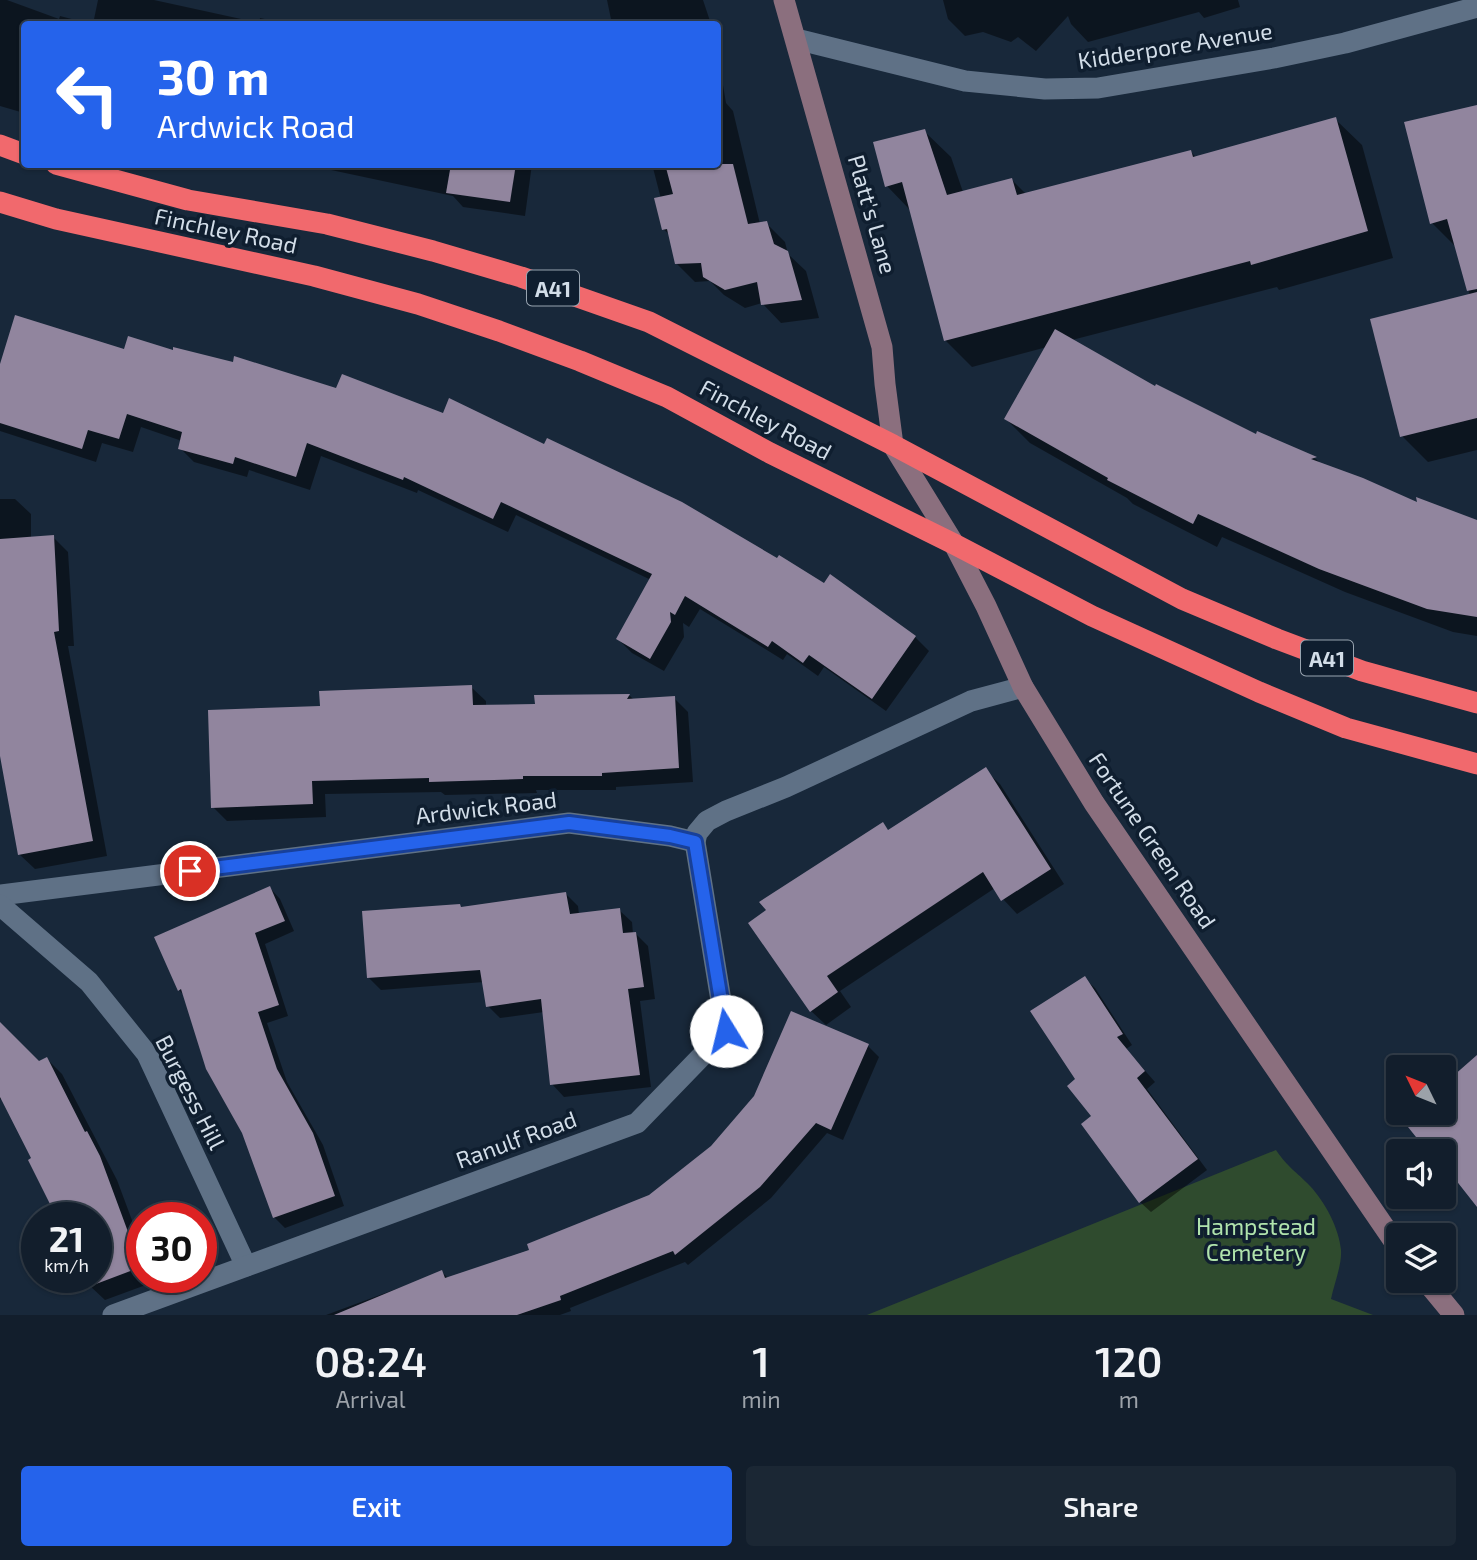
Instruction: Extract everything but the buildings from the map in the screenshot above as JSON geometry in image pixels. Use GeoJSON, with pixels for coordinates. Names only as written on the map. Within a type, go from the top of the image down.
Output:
{"type":"FeatureCollection","features":[{"type":"Feature","properties":{"kind":"highway"},"geometry":{"type":"LineString","coordinates":[[0,145],[21,153]]}},
{"type":"Feature","properties":{"kind":"highway","name":"Finchley Road"},"geometry":{"type":"LineString","coordinates":[[71,168],[188,200],[327,224],[520,277],[649,323],[893,445],[1182,599],[1362,671],[1477,703]]}},
{"type":"Feature","properties":{"kind":"highway","name":"Finchley Road"},"geometry":{"type":"LineString","coordinates":[[0,202],[56,219],[314,276],[418,304],[580,360],[667,397],[799,468],[1092,616],[1259,692],[1346,728],[1477,764]]}},
{"type":"Feature","properties":{"kind":"main road","name":"Platt's Lane"},"geometry":{"type":"LineString","coordinates":[[784,0],[882,347],[893,445]]}},
{"type":"Feature","properties":{"kind":"main road","name":"Fortune Green Road"},"geometry":{"type":"LineString","coordinates":[[893,445],[954,544],[1023,687],[1094,803],[1386,1229]]}},
{"type":"Feature","properties":{"kind":"main road"},"geometry":{"type":"LineString","coordinates":[[1436,1293],[1454,1315]]}},
{"type":"Feature","properties":{"kind":"street","name":"Kidderpore Avenue"},"geometry":{"type":"LineString","coordinates":[[796,39],[965,80],[1045,89],[1098,88],[1345,43],[1477,7]]}},
{"type":"Feature","properties":{"kind":"street"},"geometry":{"type":"LineString","coordinates":[[695,842],[697,833],[707,821],[726,811],[786,787],[971,701],[1023,687]]}},
{"type":"Feature","properties":{"kind":"street","name":"Ardwick Road"},"geometry":{"type":"LineString","coordinates":[[0,895],[569,823],[670,836],[695,842]]}},
{"type":"Feature","properties":{"kind":"street","name":"Ranulf Road"},"geometry":{"type":"LineString","coordinates":[[113,1315],[637,1123],[726,1031],[695,842]]}},
{"type":"Feature","properties":{"kind":"street","name":"Burgess Hill"},"geometry":{"type":"LineString","coordinates":[[0,905],[89,982],[147,1054],[246,1266]]}},
{"type":"Feature","properties":{"kind":"green space","name":"Hampstead Cemetery"},"geometry":{"type":"Polygon","coordinates":[[[1276,1150],[1316,1192],[1334,1224],[1341,1256],[1331,1299],[1373,1315],[867,1315],[1276,1150]]]}},
{"type":"Feature","properties":{"kind":"route"},"geometry":{"type":"LineString","coordinates":[[190,871],[569,823],[670,836],[695,842],[726,1031]]}}]}
